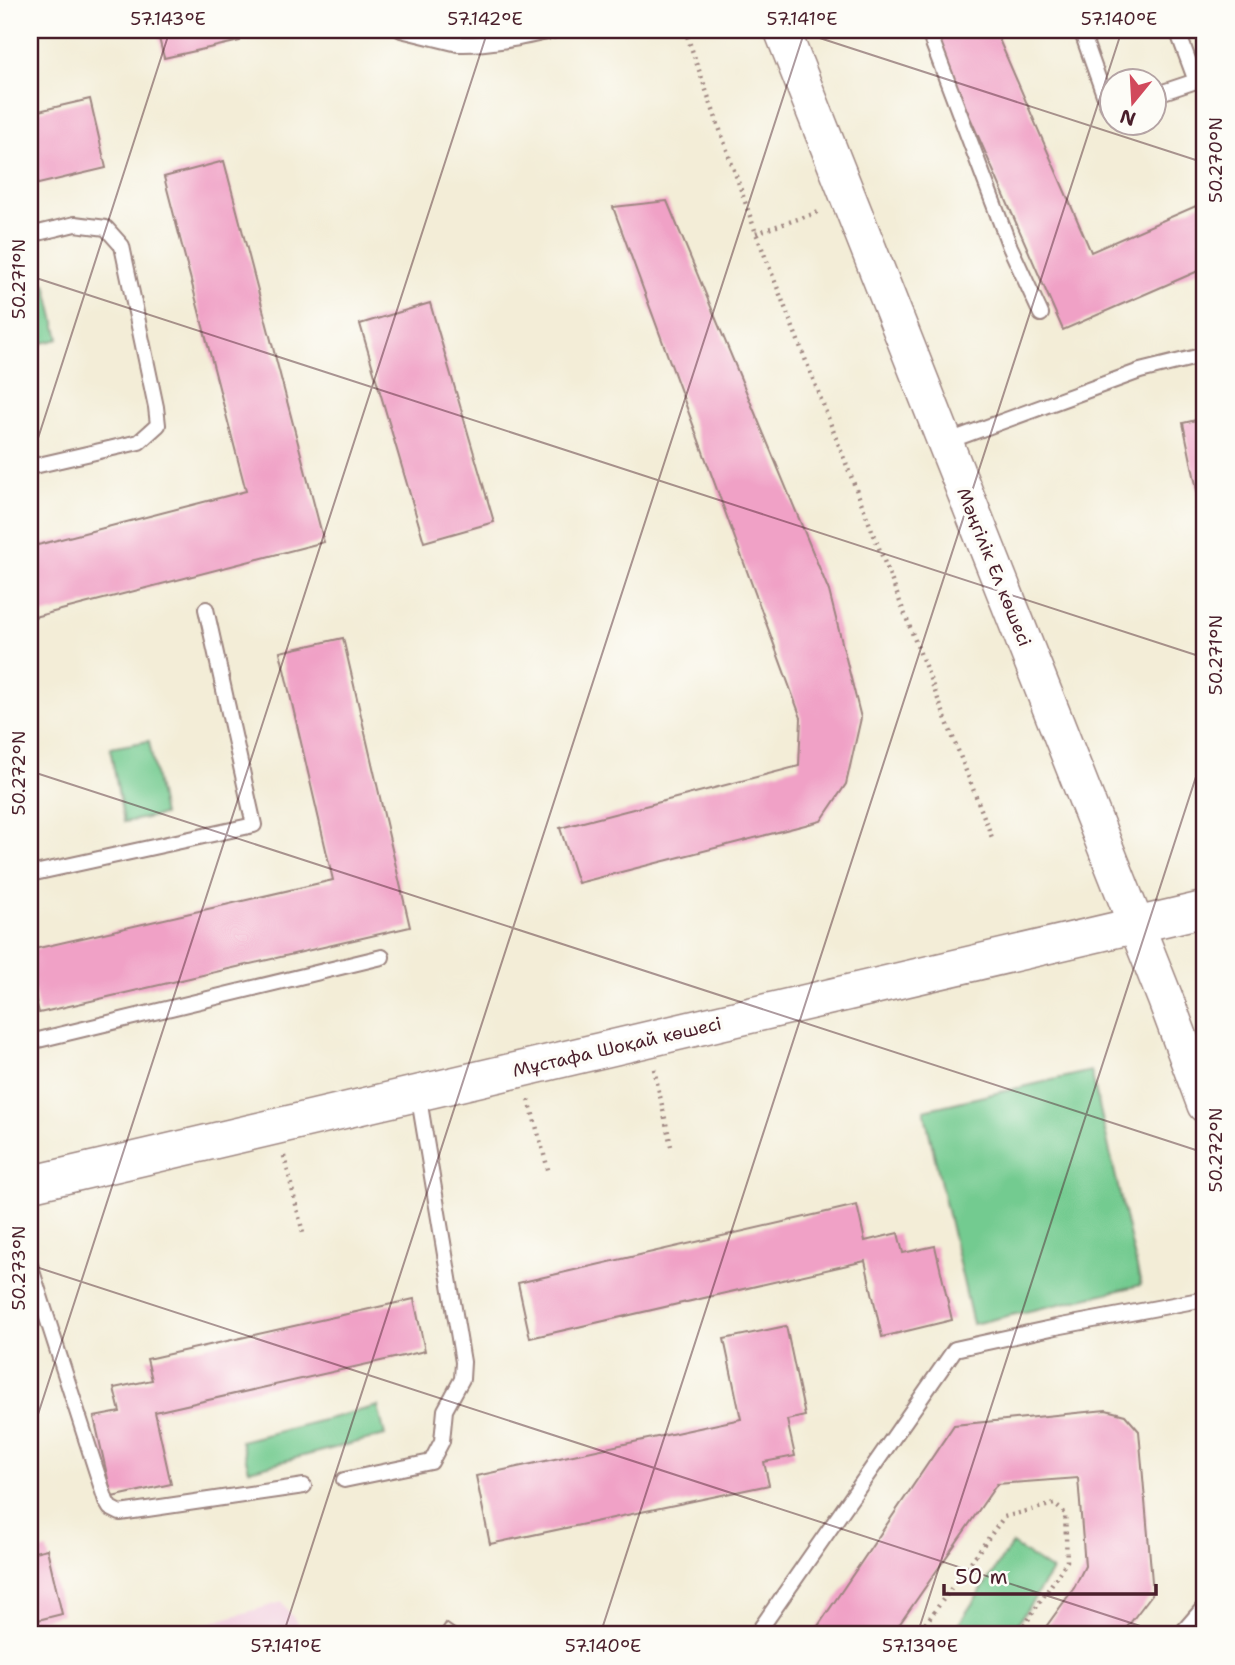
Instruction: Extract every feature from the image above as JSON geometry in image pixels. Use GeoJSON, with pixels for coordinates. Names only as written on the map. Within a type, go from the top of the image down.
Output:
{"type":"FeatureCollection","features":[{"type":"Feature","properties":{"kind":"street","name":"Мәңгілік Ел көшесі"},"geometry":{"type":"LineString","coordinates":[[782,30],[1205,1105]]}},
{"type":"Feature","properties":{"kind":"street","name":"Мұстафа Шоқай көшесі"},"geometry":{"type":"LineString","coordinates":[[30,1184],[1205,909]]}},
{"type":"Feature","properties":{"kind":"lane"},"geometry":{"type":"LineString","coordinates":[[401,30],[458,44],[520,38],[556,30]]}},
{"type":"Feature","properties":{"kind":"lane"},"geometry":{"type":"LineString","coordinates":[[451,30],[458,44]]}},
{"type":"Feature","properties":{"kind":"lane"},"geometry":{"type":"LineString","coordinates":[[928,30],[1010,247],[1041,314]]}},
{"type":"Feature","properties":{"kind":"lane"},"geometry":{"type":"LineString","coordinates":[[1081,30],[1098,78]]}},
{"type":"Feature","properties":{"kind":"lane"},"geometry":{"type":"LineString","coordinates":[[1168,90],[1201,79],[1177,30]]}},
{"type":"Feature","properties":{"kind":"lane"},"geometry":{"type":"LineString","coordinates":[[30,235],[75,224],[106,228],[122,246],[158,425],[139,442],[30,467]]}},
{"type":"Feature","properties":{"kind":"lane"},"geometry":{"type":"LineString","coordinates":[[945,443],[1140,371],[1205,355]]}},
{"type":"Feature","properties":{"kind":"lane"},"geometry":{"type":"LineString","coordinates":[[30,874],[254,825],[206,609]]}},
{"type":"Feature","properties":{"kind":"lane"},"geometry":{"type":"LineString","coordinates":[[30,1042],[382,957]]}},
{"type":"Feature","properties":{"kind":"lane"},"geometry":{"type":"LineString","coordinates":[[344,1480],[431,1462],[442,1441],[445,1410],[462,1379],[463,1362],[418,1093]]}},
{"type":"Feature","properties":{"kind":"lane"},"geometry":{"type":"LineString","coordinates":[[30,1265],[110,1508],[120,1513],[304,1486]]}},
{"type":"Feature","properties":{"kind":"lane"},"geometry":{"type":"LineString","coordinates":[[756,1635],[955,1349],[1044,1329],[1205,1299]]}},
{"type":"Feature","properties":{"kind":"lane"},"geometry":{"type":"LineString","coordinates":[[1180,1635],[1205,1605]]}},
{"type":"Feature","properties":{"kind":"path"},"geometry":{"type":"LineString","coordinates":[[685,30],[756,233],[993,840]]}},
{"type":"Feature","properties":{"kind":"path"},"geometry":{"type":"LineString","coordinates":[[756,233],[850,201]]}},
{"type":"Feature","properties":{"kind":"path"},"geometry":{"type":"LineString","coordinates":[[648,1040],[671,1146]]}},
{"type":"Feature","properties":{"kind":"path"},"geometry":{"type":"LineString","coordinates":[[521,1069],[549,1173]]}},
{"type":"Feature","properties":{"kind":"path"},"geometry":{"type":"LineString","coordinates":[[278,1126],[303,1233]]}},
{"type":"Feature","properties":{"kind":"path"},"geometry":{"type":"LineString","coordinates":[[917,1635],[1004,1517],[1054,1504],[1065,1513],[1067,1561],[1018,1635]]}},
{"type":"Feature","properties":{"kind":"shaded area"},"geometry":{"type":"Polygon","coordinates":[[[282,1602],[306,1635],[167,1635],[282,1602]]]}},
{"type":"Feature","properties":{"kind":"green space"},"geometry":{"type":"Polygon","coordinates":[[[46,284],[59,339],[30,346],[30,287],[46,284]]]}},
{"type":"Feature","properties":{"kind":"green space"},"geometry":{"type":"Polygon","coordinates":[[[149,741],[163,815],[124,822],[110,748],[149,741]]]}},
{"type":"Feature","properties":{"kind":"green space"},"geometry":{"type":"Polygon","coordinates":[[[1091,1071],[1141,1285],[973,1324],[924,1110],[1091,1071]]]}},
{"type":"Feature","properties":{"kind":"green space"},"geometry":{"type":"Polygon","coordinates":[[[378,1406],[385,1435],[249,1470],[241,1441],[378,1406]]]}},
{"type":"Feature","properties":{"kind":"green space"},"geometry":{"type":"Polygon","coordinates":[[[1012,1544],[1052,1571],[1010,1635],[967,1635],[956,1628],[1012,1544]]]}},
{"type":"Feature","properties":{"kind":"building"},"geometry":{"type":"Polygon","coordinates":[[[157,30],[238,30],[240,41],[164,58],[157,30]]]}},
{"type":"Feature","properties":{"kind":"building"},"geometry":{"type":"Polygon","coordinates":[[[941,30],[995,30],[1091,252],[1205,202],[1205,268],[1063,330],[933,33],[941,30]]]}},
{"type":"Feature","properties":{"kind":"building"},"geometry":{"type":"Polygon","coordinates":[[[90,99],[106,168],[30,186],[30,113],[90,99]]]}},
{"type":"Feature","properties":{"kind":"building"},"geometry":{"type":"Polygon","coordinates":[[[224,161],[324,542],[34,617],[30,602],[30,547],[246,491],[164,177],[224,161]]]}},
{"type":"Feature","properties":{"kind":"building"},"geometry":{"type":"Polygon","coordinates":[[[667,201],[829,591],[861,718],[846,784],[821,821],[578,883],[560,828],[799,766],[801,718],[613,207],[667,201]]]}},
{"type":"Feature","properties":{"kind":"building"},"geometry":{"type":"Polygon","coordinates":[[[430,303],[494,522],[424,542],[360,324],[430,303]]]}},
{"type":"Feature","properties":{"kind":"building"},"geometry":{"type":"Polygon","coordinates":[[[1205,418],[1205,523],[1204,523],[1183,423],[1205,418]]]}},
{"type":"Feature","properties":{"kind":"building"},"geometry":{"type":"Polygon","coordinates":[[[343,638],[410,927],[39,1013],[30,974],[30,950],[333,880],[280,652],[343,638]]]}},
{"type":"Feature","properties":{"kind":"building"},"geometry":{"type":"Polygon","coordinates":[[[857,1205],[865,1241],[898,1233],[903,1253],[935,1246],[952,1320],[882,1337],[865,1261],[530,1338],[518,1283],[857,1205]]]}},
{"type":"Feature","properties":{"kind":"building"},"geometry":{"type":"Polygon","coordinates":[[[414,1299],[425,1351],[155,1412],[171,1484],[112,1497],[94,1417],[120,1412],[114,1388],[152,1380],[147,1359],[414,1299]]]}},
{"type":"Feature","properties":{"kind":"building"},"geometry":{"type":"Polygon","coordinates":[[[786,1326],[805,1416],[787,1420],[795,1456],[764,1462],[769,1485],[490,1544],[476,1476],[741,1419],[724,1339],[786,1326]]]}},
{"type":"Feature","properties":{"kind":"building"},"geometry":{"type":"Polygon","coordinates":[[[1106,1410],[1125,1415],[1139,1431],[1153,1593],[1121,1635],[1040,1635],[1074,1588],[1085,1566],[1078,1478],[997,1484],[892,1635],[812,1635],[954,1425],[1106,1410]]]}},
{"type":"Feature","properties":{"kind":"building"},"geometry":{"type":"Polygon","coordinates":[[[47,1549],[62,1614],[30,1622],[30,1553],[47,1549]]]}},
{"type":"Feature","properties":{"kind":"building"},"geometry":{"type":"Polygon","coordinates":[[[446,1623],[463,1635],[438,1635],[446,1623]]]}}]}
